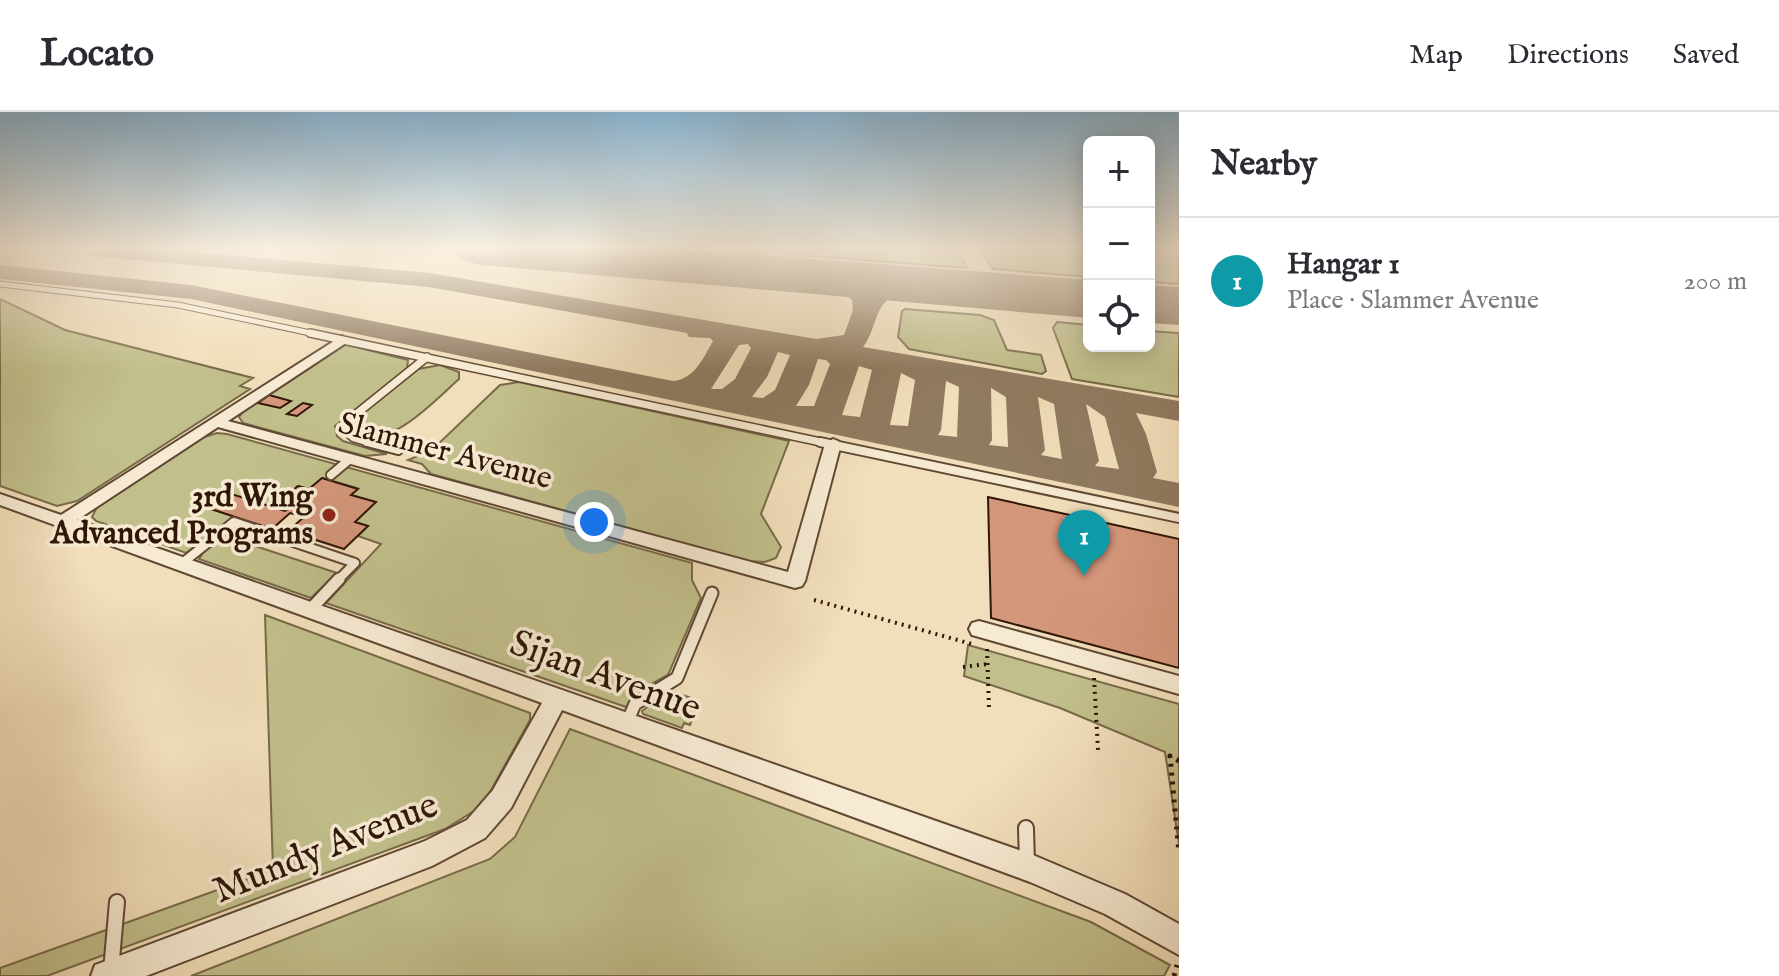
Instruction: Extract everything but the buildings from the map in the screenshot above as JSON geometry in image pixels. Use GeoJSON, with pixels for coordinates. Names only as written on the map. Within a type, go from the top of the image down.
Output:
{"type":"FeatureCollection","features":[{"type":"Feature","properties":{"kind":"street"},"geometry":{"type":"LineString","coordinates":[[63,521],[342,340]]}},
{"type":"Feature","properties":{"kind":"street","name":"Slammer Avenue"},"geometry":{"type":"LineString","coordinates":[[216,422],[795,581],[833,444]]}},
{"type":"Feature","properties":{"kind":"street","name":"Sijan Avenue"},"geometry":{"type":"LineString","coordinates":[[0,499],[1027,867],[1115,904],[1178,952]]}},
{"type":"Feature","properties":{"kind":"street"},"geometry":{"type":"LineString","coordinates":[[983,639],[1179,685]]}},
{"type":"Feature","properties":{"kind":"street","name":"Mundy Avenue"},"geometry":{"type":"LineString","coordinates":[[108,975],[432,852],[476,829],[502,799],[556,700]]}},
{"type":"Feature","properties":{"kind":"lane"},"geometry":{"type":"LineString","coordinates":[[46,289],[166,303],[1179,518]]}},
{"type":"Feature","properties":{"kind":"lane"},"geometry":{"type":"LineString","coordinates":[[398,450],[354,438],[345,431],[345,423],[427,357]]}},
{"type":"Feature","properties":{"kind":"lane"},"geometry":{"type":"LineString","coordinates":[[331,475],[350,459]]}},
{"type":"Feature","properties":{"kind":"lane"},"geometry":{"type":"LineString","coordinates":[[181,564],[234,522],[355,563],[309,611]]}},
{"type":"Feature","properties":{"kind":"lane"},"geometry":{"type":"LineString","coordinates":[[626,725],[635,704],[677,678],[712,593]]}},
{"type":"Feature","properties":{"kind":"lane"},"geometry":{"type":"LineString","coordinates":[[1026,828],[1027,867]]}},
{"type":"Feature","properties":{"kind":"lane"},"geometry":{"type":"LineString","coordinates":[[108,975],[117,902]]}},
{"type":"Feature","properties":{"kind":"path"},"geometry":{"type":"LineString","coordinates":[[983,639],[989,709]]}},
{"type":"Feature","properties":{"kind":"path"},"geometry":{"type":"LineString","coordinates":[[963,667],[987,664]]}},
{"type":"Feature","properties":{"kind":"path"},"geometry":{"type":"LineString","coordinates":[[1094,678],[1098,750]]}},
{"type":"Feature","properties":{"kind":"path"},"geometry":{"type":"LineString","coordinates":[[1179,761],[1170,756],[1179,853]]}},
{"type":"Feature","properties":{"kind":"path"},"geometry":{"type":"LineString","coordinates":[[1174,976],[1178,952]]}},
{"type":"Feature","properties":{"kind":"shaded area"},"geometry":{"type":"Polygon","coordinates":[[[0,299],[65,330],[253,378],[240,386],[250,389],[77,501],[57,506],[0,486],[0,299]]]}},
{"type":"Feature","properties":{"kind":"shaded area"},"geometry":{"type":"Polygon","coordinates":[[[902,311],[980,315],[994,320],[1007,350],[1041,355],[1046,371],[1042,374],[909,349],[898,337],[902,311]]]}},
{"type":"Feature","properties":{"kind":"shaded area"},"geometry":{"type":"Polygon","coordinates":[[[1057,322],[1083,324],[1083,352],[1155,352],[1155,331],[1179,333],[1179,397],[1072,379],[1053,328],[1057,322]]]}},
{"type":"Feature","properties":{"kind":"shaded area"},"geometry":{"type":"Polygon","coordinates":[[[344,344],[408,360],[407,369],[335,426],[337,436],[343,441],[387,454],[365,456],[243,423],[239,417],[244,410],[344,344]]]}},
{"type":"Feature","properties":{"kind":"shaded area"},"geometry":{"type":"Polygon","coordinates":[[[440,365],[459,372],[459,379],[409,422],[379,436],[365,435],[353,427],[358,416],[418,369],[440,365]]]}},
{"type":"Feature","properties":{"kind":"shaded area"},"geometry":{"type":"Polygon","coordinates":[[[519,382],[789,441],[761,514],[781,547],[776,558],[765,562],[749,561],[431,474],[422,464],[408,460],[432,450],[500,385],[519,382]]]}},
{"type":"Feature","properties":{"kind":"shaded area"},"geometry":{"type":"Polygon","coordinates":[[[217,433],[692,563],[692,580],[701,598],[668,675],[642,689],[626,707],[326,603],[381,544],[358,536],[368,526],[355,522],[375,502],[351,495],[357,488],[322,478],[309,489],[298,486],[277,503],[289,508],[285,511],[224,492],[205,507],[235,517],[186,553],[92,517],[97,507],[201,438],[217,433]]]}},
{"type":"Feature","properties":{"kind":"shaded area"},"geometry":{"type":"Polygon","coordinates":[[[225,536],[337,573],[311,598],[199,559],[204,551],[225,536]]]}},
{"type":"Feature","properties":{"kind":"shaded area"},"geometry":{"type":"Polygon","coordinates":[[[265,615],[530,713],[530,720],[490,792],[474,811],[445,829],[47,976],[0,976],[0,968],[273,870],[265,615]]]}},
{"type":"Feature","properties":{"kind":"shaded area"},"geometry":{"type":"Polygon","coordinates":[[[968,645],[1179,704],[1179,844],[1165,752],[1060,708],[964,676],[968,645]]]}},
{"type":"Feature","properties":{"kind":"shaded area"},"geometry":{"type":"Polygon","coordinates":[[[675,692],[691,698],[695,711],[690,725],[684,723],[682,728],[643,714],[642,711],[664,694],[675,692]]]}},
{"type":"Feature","properties":{"kind":"shaded area"},"geometry":{"type":"Polygon","coordinates":[[[570,729],[1091,922],[1170,965],[1164,976],[191,976],[490,859],[515,837],[570,729]]]}},
{"type":"Feature","properties":{"kind":"taxiway"},"geometry":{"type":"LineString","coordinates":[[165,289],[191,292],[673,391]]}},
{"type":"Feature","properties":{"kind":"taxiway"},"geometry":{"type":"LineString","coordinates":[[482,289],[712,329]]}},
{"type":"Feature","properties":{"kind":"taxiway"},"geometry":{"type":"LineString","coordinates":[[858,289],[865,300],[866,310]]}},
{"type":"Feature","properties":{"kind":"taxiway"},"geometry":{"type":"LineString","coordinates":[[818,347],[836,347],[854,341],[870,303],[888,289]]}},
{"type":"Feature","properties":{"kind":"taxiway"},"geometry":{"type":"LineString","coordinates":[[699,331],[712,329]]}},
{"type":"Feature","properties":{"kind":"taxiway"},"geometry":{"type":"LineString","coordinates":[[712,329],[717,330]]}},
{"type":"Feature","properties":{"kind":"taxiway"},"geometry":{"type":"LineString","coordinates":[[712,329],[717,330]]}},
{"type":"Feature","properties":{"kind":"taxiway"},"geometry":{"type":"LineString","coordinates":[[673,391],[693,387],[712,368],[727,341],[725,335],[717,330]]}},
{"type":"Feature","properties":{"kind":"taxiway"},"geometry":{"type":"LineString","coordinates":[[717,330],[1091,396]]}},
{"type":"Feature","properties":{"kind":"taxiway"},"geometry":{"type":"LineString","coordinates":[[712,399],[724,399],[741,391],[752,377],[765,348],[757,338],[735,337]]}},
{"type":"Feature","properties":{"kind":"taxiway"},"geometry":{"type":"LineString","coordinates":[[759,409],[784,400],[805,355],[796,345],[773,344]]}},
{"type":"Feature","properties":{"kind":"taxiway"},"geometry":{"type":"LineString","coordinates":[[803,418],[828,412],[845,363],[835,352],[813,350]]}},
{"type":"Feature","properties":{"kind":"taxiway"},"geometry":{"type":"LineString","coordinates":[[848,427],[867,427],[875,422],[887,370],[874,359],[856,357]]}},
{"type":"Feature","properties":{"kind":"taxiway"},"geometry":{"type":"LineString","coordinates":[[897,437],[917,436],[924,430],[931,377],[916,366],[900,364]]}},
{"type":"Feature","properties":{"kind":"taxiway"},"geometry":{"type":"LineString","coordinates":[[942,372],[961,374],[975,386],[975,440],[966,447],[949,448]]}},
{"type":"Feature","properties":{"kind":"taxiway"},"geometry":{"type":"LineString","coordinates":[[990,379],[1008,383],[1022,394],[1027,450],[1016,458],[999,458]]}},
{"type":"Feature","properties":{"kind":"taxiway"},"geometry":{"type":"LineString","coordinates":[[1036,387],[1057,392],[1069,400],[1081,461],[1074,468],[1065,470],[1046,466]]}},
{"type":"Feature","properties":{"kind":"taxiway"},"geometry":{"type":"LineString","coordinates":[[673,391],[759,409]]}},
{"type":"Feature","properties":{"kind":"taxiway"},"geometry":{"type":"LineString","coordinates":[[1091,396],[1179,411]]}},
{"type":"Feature","properties":{"kind":"taxiway"},"geometry":{"type":"LineString","coordinates":[[1091,396],[1113,405],[1120,414],[1129,434],[1138,472],[1133,479],[1111,481]]}},
{"type":"Feature","properties":{"kind":"taxiway"},"geometry":{"type":"LineString","coordinates":[[759,409],[803,418]]}},
{"type":"Feature","properties":{"kind":"taxiway"},"geometry":{"type":"LineString","coordinates":[[803,418],[848,427]]}},
{"type":"Feature","properties":{"kind":"taxiway"},"geometry":{"type":"LineString","coordinates":[[848,427],[949,448]]}},
{"type":"Feature","properties":{"kind":"taxiway"},"geometry":{"type":"LineString","coordinates":[[949,448],[999,458]]}},
{"type":"Feature","properties":{"kind":"taxiway"},"geometry":{"type":"LineString","coordinates":[[999,458],[1179,495]]}},
{"type":"Feature","properties":{"kind":"runway"},"geometry":{"type":"LineString","coordinates":[[971,289],[1083,299]]}},
{"type":"Feature","properties":{"kind":"runway"},"geometry":{"type":"LineString","coordinates":[[1155,304],[1179,306]]}},
{"type":"Feature","properties":{"kind":"place","name":"3rd Wing Advanced Programs"},"geometry":{"type":"Point","coordinates":[329,515]}},
{"type":"Feature","properties":{"kind":"place","name":"Hangar 1"},"geometry":{"type":"Point","coordinates":[1084,576]}}]}
